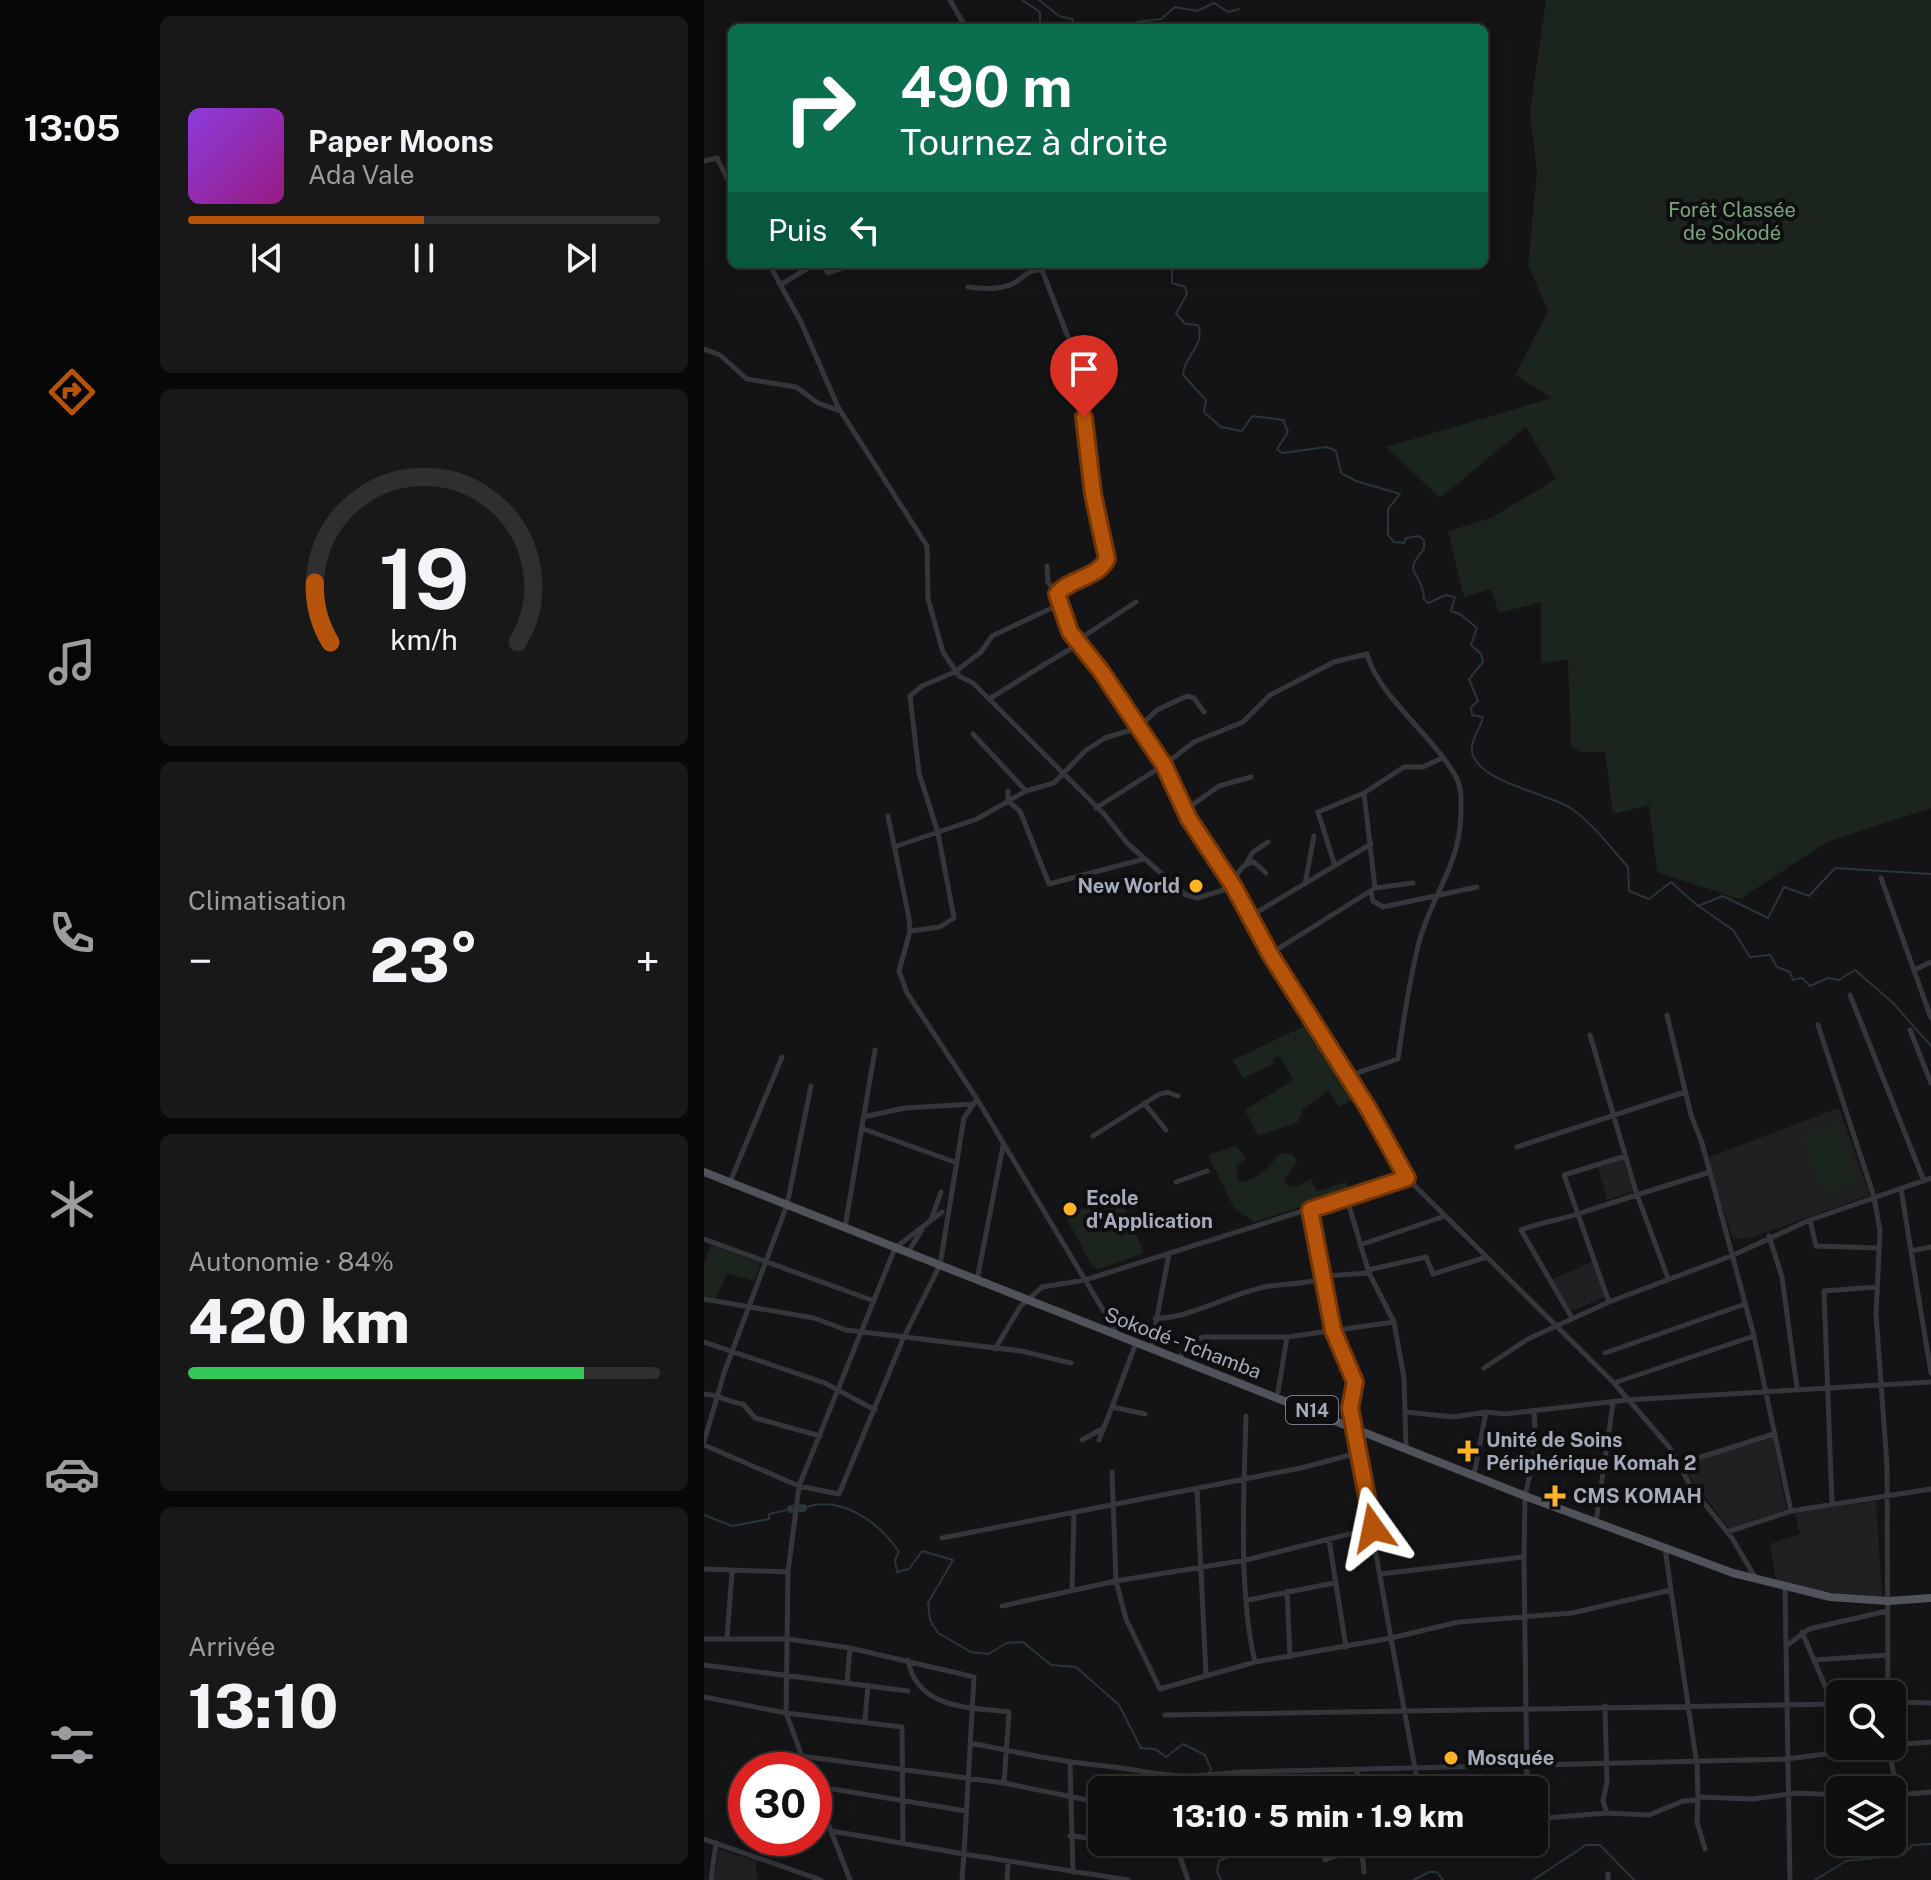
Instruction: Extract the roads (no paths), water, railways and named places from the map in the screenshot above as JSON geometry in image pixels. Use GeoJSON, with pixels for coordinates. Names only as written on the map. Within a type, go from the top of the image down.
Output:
{"type":"FeatureCollection","features":[{"type":"Feature","properties":{"kind":"main road","name":"Sokodé - Tchamba"},"geometry":{"type":"LineString","coordinates":[[704,1172],[1525,1496],[1756,1580],[1888,1606],[1931,1598]]}},
{"type":"Feature","properties":{"kind":"street"},"geometry":{"type":"LineString","coordinates":[[950,0],[964,24]]}},
{"type":"Feature","properties":{"kind":"street"},"geometry":{"type":"LineString","coordinates":[[704,161],[717,158],[728,180]]}},
{"type":"Feature","properties":{"kind":"street"},"geometry":{"type":"LineString","coordinates":[[771,268],[841,412],[927,546],[928,599],[943,652],[955,672],[989,699],[1145,859],[1193,898],[1234,887]]}},
{"type":"Feature","properties":{"kind":"street"},"geometry":{"type":"LineString","coordinates":[[780,285],[808,268]]}},
{"type":"Feature","properties":{"kind":"street"},"geometry":{"type":"LineString","coordinates":[[826,268],[829,273],[843,268]]}},
{"type":"Feature","properties":{"kind":"street"},"geometry":{"type":"LineString","coordinates":[[968,287],[1012,284],[1039,268]]}},
{"type":"Feature","properties":{"kind":"street"},"geometry":{"type":"LineString","coordinates":[[1042,268],[1080,368],[1093,494],[1107,559],[1100,569],[1064,586],[1057,594]]}},
{"type":"Feature","properties":{"kind":"street"},"geometry":{"type":"LineString","coordinates":[[704,349],[720,355],[747,379],[796,387],[818,403],[841,412]]}},
{"type":"Feature","properties":{"kind":"street"},"geometry":{"type":"LineString","coordinates":[[1047,566],[1048,582],[1057,594],[1058,605],[1078,645],[1101,671],[1164,765],[1185,810],[1407,1178],[1614,1383],[1670,1448],[1691,1487],[1727,1532],[1756,1580]]}},
{"type":"Feature","properties":{"kind":"street"},"geometry":{"type":"LineString","coordinates":[[989,699],[1078,645],[1084,636],[1136,602]]}},
{"type":"Feature","properties":{"kind":"street"},"geometry":{"type":"LineString","coordinates":[[910,931],[940,927],[954,918],[938,833],[919,773],[910,696],[922,686],[955,672],[981,652],[992,636],[1058,605]]}},
{"type":"Feature","properties":{"kind":"street"},"geometry":{"type":"LineString","coordinates":[[1096,808],[1194,742],[1243,722],[1270,695],[1334,662],[1367,654],[1392,696],[1442,758],[1460,787],[1461,827],[1457,852],[1418,946],[1411,993],[1399,1033],[1398,1059],[1348,1076]]}},
{"type":"Feature","properties":{"kind":"street"},"geometry":{"type":"LineString","coordinates":[[897,846],[977,819],[1026,791],[1054,783],[1085,751],[1105,738],[1138,728],[1157,710],[1187,696],[1194,698],[1204,712]]}},
{"type":"Feature","properties":{"kind":"street"},"geometry":{"type":"LineString","coordinates":[[973,734],[1026,791]]}},
{"type":"Feature","properties":{"kind":"street"},"geometry":{"type":"LineString","coordinates":[[1335,866],[1318,812],[1364,793],[1404,767],[1423,767],[1442,758]]}},
{"type":"Feature","properties":{"kind":"street"},"geometry":{"type":"LineString","coordinates":[[1141,779],[1163,772],[1171,779]]}},
{"type":"Feature","properties":{"kind":"street"},"geometry":{"type":"LineString","coordinates":[[1185,810],[1219,786],[1251,777]]}},
{"type":"Feature","properties":{"kind":"street"},"geometry":{"type":"LineString","coordinates":[[1008,791],[1008,801]]}},
{"type":"Feature","properties":{"kind":"street"},"geometry":{"type":"LineString","coordinates":[[1364,793],[1371,844],[1373,901],[1383,907],[1477,887]]}},
{"type":"Feature","properties":{"kind":"street"},"geometry":{"type":"LineString","coordinates":[[1008,801],[1020,811],[1049,884],[1145,859]]}},
{"type":"Feature","properties":{"kind":"street"},"geometry":{"type":"LineString","coordinates":[[888,816],[897,846],[910,931],[899,971],[907,993],[1004,1145],[1119,1336]]}},
{"type":"Feature","properties":{"kind":"street"},"geometry":{"type":"LineString","coordinates":[[1305,885],[1314,836]]}},
{"type":"Feature","properties":{"kind":"street"},"geometry":{"type":"LineString","coordinates":[[1234,887],[1235,876],[1253,852],[1268,842]]}},
{"type":"Feature","properties":{"kind":"street"},"geometry":{"type":"LineString","coordinates":[[1249,917],[1371,844]]}},
{"type":"Feature","properties":{"kind":"street"},"geometry":{"type":"LineString","coordinates":[[1245,865],[1254,862],[1266,873]]}},
{"type":"Feature","properties":{"kind":"street"},"geometry":{"type":"LineString","coordinates":[[1881,878],[1931,1018]]}},
{"type":"Feature","properties":{"kind":"street"},"geometry":{"type":"LineString","coordinates":[[1270,954],[1373,889],[1413,883]]}},
{"type":"Feature","properties":{"kind":"street"},"geometry":{"type":"LineString","coordinates":[[1914,970],[1931,962]]}},
{"type":"Feature","properties":{"kind":"street"},"geometry":{"type":"LineString","coordinates":[[1850,995],[1924,1181]]}},
{"type":"Feature","properties":{"kind":"street"},"geometry":{"type":"LineString","coordinates":[[1667,1015],[1685,1092],[1754,1336],[1791,1511]]}},
{"type":"Feature","properties":{"kind":"street"},"geometry":{"type":"LineString","coordinates":[[1818,1025],[1874,1197],[1879,1248],[1876,1287],[1880,1387],[1885,1420],[1888,1680]]}},
{"type":"Feature","properties":{"kind":"street"},"geometry":{"type":"LineString","coordinates":[[1910,1030],[1931,1083]]}},
{"type":"Feature","properties":{"kind":"street"},"geometry":{"type":"LineString","coordinates":[[1590,1035],[1636,1192],[1668,1278]]}},
{"type":"Feature","properties":{"kind":"street"},"geometry":{"type":"LineString","coordinates":[[844,1228],[875,1050]]}},
{"type":"Feature","properties":{"kind":"street"},"geometry":{"type":"LineString","coordinates":[[729,1183],[782,1057]]}},
{"type":"Feature","properties":{"kind":"street"},"geometry":{"type":"LineString","coordinates":[[811,1086],[787,1205],[717,1396],[704,1444],[799,1486],[839,1494],[903,1339],[940,1265],[945,1213],[964,1118],[975,1102]]}},
{"type":"Feature","properties":{"kind":"street"},"geometry":{"type":"LineString","coordinates":[[1093,1136],[1167,1092],[1178,1096]]}},
{"type":"Feature","properties":{"kind":"street"},"geometry":{"type":"LineString","coordinates":[[1517,1147],[1685,1092]]}},
{"type":"Feature","properties":{"kind":"street"},"geometry":{"type":"LineString","coordinates":[[863,1117],[948,1103],[975,1102]]}},
{"type":"Feature","properties":{"kind":"street"},"geometry":{"type":"LineString","coordinates":[[1144,1103],[1166,1130]]}},
{"type":"Feature","properties":{"kind":"street"},"geometry":{"type":"LineString","coordinates":[[861,1128],[957,1163]]}},
{"type":"Feature","properties":{"kind":"street"},"geometry":{"type":"LineString","coordinates":[[977,1280],[1004,1145]]}},
{"type":"Feature","properties":{"kind":"street"},"geometry":{"type":"LineString","coordinates":[[1609,1302],[1564,1175],[1626,1156]]}},
{"type":"Feature","properties":{"kind":"street"},"geometry":{"type":"LineString","coordinates":[[1176,1182],[1207,1171]]}},
{"type":"Feature","properties":{"kind":"street"},"geometry":{"type":"LineString","coordinates":[[1572,1318],[1521,1230],[1547,1219],[1577,1214],[1636,1192],[1707,1173]]}},
{"type":"Feature","properties":{"kind":"street"},"geometry":{"type":"LineString","coordinates":[[995,1349],[1026,1300],[1042,1287],[1085,1280],[1407,1178]]}},
{"type":"Feature","properties":{"kind":"street"},"geometry":{"type":"LineString","coordinates":[[1484,1368],[1558,1325],[1609,1302],[1731,1256],[1769,1236],[1810,1220],[1931,1178]]}},
{"type":"Feature","properties":{"kind":"street"},"geometry":{"type":"LineString","coordinates":[[1901,1189],[1931,1373]]}},
{"type":"Feature","properties":{"kind":"street"},"geometry":{"type":"LineString","coordinates":[[907,1253],[930,1220],[941,1192]]}},
{"type":"Feature","properties":{"kind":"street"},"geometry":{"type":"LineString","coordinates":[[1347,1199],[1368,1272],[1394,1322],[1406,1412],[1406,1447]]}},
{"type":"Feature","properties":{"kind":"street"},"geometry":{"type":"LineString","coordinates":[[937,1206],[945,1213]]}},
{"type":"Feature","properties":{"kind":"street"},"geometry":{"type":"LineString","coordinates":[[1310,1210],[1333,1330],[1355,1382],[1350,1408],[1416,1776]]}},
{"type":"Feature","properties":{"kind":"street"},"geometry":{"type":"LineString","coordinates":[[800,1752],[786,1713],[788,1572],[799,1486],[895,1248],[930,1220],[945,1213]]}},
{"type":"Feature","properties":{"kind":"street"},"geometry":{"type":"LineString","coordinates":[[1360,1245],[1445,1216]]}},
{"type":"Feature","properties":{"kind":"street"},"geometry":{"type":"LineString","coordinates":[[1810,1220],[1816,1246],[1879,1248]]}},
{"type":"Feature","properties":{"kind":"street"},"geometry":{"type":"LineString","coordinates":[[1769,1236],[1782,1277],[1797,1388]]}},
{"type":"Feature","properties":{"kind":"street"},"geometry":{"type":"LineString","coordinates":[[704,1239],[874,1301]]}},
{"type":"Feature","properties":{"kind":"street"},"geometry":{"type":"LineString","coordinates":[[1911,1251],[1931,1247]]}},
{"type":"Feature","properties":{"kind":"street"},"geometry":{"type":"LineString","coordinates":[[1151,1349],[1169,1253]]}},
{"type":"Feature","properties":{"kind":"street"},"geometry":{"type":"LineString","coordinates":[[1155,1318],[1184,1316],[1196,1307],[1268,1286],[1368,1272],[1426,1257],[1433,1274],[1488,1257]]}},
{"type":"Feature","properties":{"kind":"street"},"geometry":{"type":"LineString","coordinates":[[1832,1504],[1824,1291],[1876,1287]]}},
{"type":"Feature","properties":{"kind":"street"},"geometry":{"type":"LineString","coordinates":[[704,1299],[814,1318],[862,1332],[995,1349],[1071,1363]]}},
{"type":"Feature","properties":{"kind":"street"},"geometry":{"type":"LineString","coordinates":[[1605,1353],[1745,1304]]}},
{"type":"Feature","properties":{"kind":"street"},"geometry":{"type":"LineString","coordinates":[[1180,1359],[1184,1346],[1203,1337],[1287,1337],[1394,1322]]}},
{"type":"Feature","properties":{"kind":"street"},"geometry":{"type":"LineString","coordinates":[[1614,1383],[1754,1336]]}},
{"type":"Feature","properties":{"kind":"street"},"geometry":{"type":"LineString","coordinates":[[1278,1392],[1287,1337]]}},
{"type":"Feature","properties":{"kind":"street"},"geometry":{"type":"LineString","coordinates":[[704,1342],[825,1383],[875,1410]]}},
{"type":"Feature","properties":{"kind":"street"},"geometry":{"type":"LineString","coordinates":[[1099,1440],[1136,1343]]}},
{"type":"Feature","properties":{"kind":"street"},"geometry":{"type":"LineString","coordinates":[[1406,1412],[1454,1417],[1627,1400],[1931,1382]]}},
{"type":"Feature","properties":{"kind":"street"},"geometry":{"type":"LineString","coordinates":[[704,1394],[717,1396],[725,1403],[743,1404],[755,1418],[820,1436]]}},
{"type":"Feature","properties":{"kind":"street"},"geometry":{"type":"LineString","coordinates":[[1596,1522],[1613,1403]]}},
{"type":"Feature","properties":{"kind":"street"},"geometry":{"type":"LineString","coordinates":[[1112,1407],[1145,1414]]}},
{"type":"Feature","properties":{"kind":"street"},"geometry":{"type":"LineString","coordinates":[[1528,1776],[1524,1710],[1525,1496],[1536,1447],[1534,1410]]}},
{"type":"Feature","properties":{"kind":"street"},"geometry":{"type":"LineString","coordinates":[[1474,1475],[1486,1412]]}},
{"type":"Feature","properties":{"kind":"street"},"geometry":{"type":"LineString","coordinates":[[1246,1416],[1246,1560],[1250,1638],[1255,1662]]}},
{"type":"Feature","properties":{"kind":"street"},"geometry":{"type":"LineString","coordinates":[[1082,1440],[1103,1428]]}},
{"type":"Feature","properties":{"kind":"street"},"geometry":{"type":"LineString","coordinates":[[1679,1464],[1774,1434]]}},
{"type":"Feature","properties":{"kind":"street"},"geometry":{"type":"LineString","coordinates":[[942,1538],[1244,1480],[1358,1453]]}},
{"type":"Feature","properties":{"kind":"street"},"geometry":{"type":"LineString","coordinates":[[1112,1472],[1116,1581],[1126,1619],[1160,1689],[1255,1662],[1346,1647],[1459,1622],[1572,1613],[1671,1590]]}},
{"type":"Feature","properties":{"kind":"street"},"geometry":{"type":"LineString","coordinates":[[1197,1489],[1206,1674]]}},
{"type":"Feature","properties":{"kind":"street"},"geometry":{"type":"LineString","coordinates":[[1727,1532],[1791,1511],[1931,1489]]}},
{"type":"Feature","properties":{"kind":"street"},"geometry":{"type":"LineString","coordinates":[[1072,1589],[1074,1512]]}},
{"type":"Feature","properties":{"kind":"street"},"geometry":{"type":"LineString","coordinates":[[1002,1606],[1072,1589],[1246,1560],[1373,1528]]}},
{"type":"Feature","properties":{"kind":"street"},"geometry":{"type":"LineString","coordinates":[[1329,1540],[1346,1647]]}},
{"type":"Feature","properties":{"kind":"street"},"geometry":{"type":"LineString","coordinates":[[1665,1548],[1696,1761],[1697,1798],[1705,1849]]}},
{"type":"Feature","properties":{"kind":"street"},"geometry":{"type":"LineString","coordinates":[[1381,1574],[1524,1557]]}},
{"type":"Feature","properties":{"kind":"street"},"geometry":{"type":"LineString","coordinates":[[704,1569],[788,1572]]}},
{"type":"Feature","properties":{"kind":"street"},"geometry":{"type":"LineString","coordinates":[[727,1638],[732,1572]]}},
{"type":"Feature","properties":{"kind":"street"},"geometry":{"type":"LineString","coordinates":[[1248,1600],[1334,1583]]}},
{"type":"Feature","properties":{"kind":"street"},"geometry":{"type":"LineString","coordinates":[[1785,1588],[1790,1880]]}},
{"type":"Feature","properties":{"kind":"street"},"geometry":{"type":"LineString","coordinates":[[1287,1591],[1290,1657]]}},
{"type":"Feature","properties":{"kind":"street"},"geometry":{"type":"LineString","coordinates":[[1786,1646],[1802,1632],[1888,1606]]}},
{"type":"Feature","properties":{"kind":"street"},"geometry":{"type":"LineString","coordinates":[[1802,1632],[1826,1689]]}},
{"type":"Feature","properties":{"kind":"street"},"geometry":{"type":"LineString","coordinates":[[704,1639],[788,1639],[850,1648],[974,1677],[962,1880]]}},
{"type":"Feature","properties":{"kind":"street"},"geometry":{"type":"LineString","coordinates":[[847,1682],[850,1648]]}},
{"type":"Feature","properties":{"kind":"street"},"geometry":{"type":"LineString","coordinates":[[1814,1660],[1887,1655]]}},
{"type":"Feature","properties":{"kind":"street"},"geometry":{"type":"LineString","coordinates":[[908,1660],[911,1675],[933,1700],[1009,1712],[1004,1783]]}},
{"type":"Feature","properties":{"kind":"street"},"geometry":{"type":"LineString","coordinates":[[704,1665],[908,1691]]}},
{"type":"Feature","properties":{"kind":"street"},"geometry":{"type":"LineString","coordinates":[[865,1720],[868,1685]]}},
{"type":"Feature","properties":{"kind":"street"},"geometry":{"type":"LineString","coordinates":[[704,1697],[786,1713],[865,1720],[902,1727],[903,1843]]}},
{"type":"Feature","properties":{"kind":"street"},"geometry":{"type":"LineString","coordinates":[[1906,1702],[1931,1703]]}},
{"type":"Feature","properties":{"kind":"street"},"geometry":{"type":"LineString","coordinates":[[1165,1715],[1406,1714],[1605,1706],[1826,1704]]}},
{"type":"Feature","properties":{"kind":"street"},"geometry":{"type":"LineString","coordinates":[[1605,1706],[1607,1762],[1603,1801],[1607,1813]]}},
{"type":"Feature","properties":{"kind":"street"},"geometry":{"type":"LineString","coordinates":[[1906,1744],[1931,1742]]}},
{"type":"Feature","properties":{"kind":"street"},"geometry":{"type":"LineString","coordinates":[[970,1743],[1070,1764],[1163,1776]]}},
{"type":"Feature","properties":{"kind":"street"},"geometry":{"type":"LineString","coordinates":[[1196,1776],[1528,1764],[1787,1759],[1826,1753]]}},
{"type":"Feature","properties":{"kind":"street"},"geometry":{"type":"LineString","coordinates":[[832,1760],[904,1768],[968,1781],[1004,1783],[1088,1801]]}},
{"type":"Feature","properties":{"kind":"street"},"geometry":{"type":"LineString","coordinates":[[1891,1760],[1897,1795],[1931,1792]]}},
{"type":"Feature","properties":{"kind":"street"},"geometry":{"type":"LineString","coordinates":[[1070,1764],[1073,1872]]}},
{"type":"Feature","properties":{"kind":"street"},"geometry":{"type":"LineString","coordinates":[[1357,1770],[1357,1776]]}},
{"type":"Feature","properties":{"kind":"street"},"geometry":{"type":"LineString","coordinates":[[832,1790],[966,1811]]}},
{"type":"Feature","properties":{"kind":"street"},"geometry":{"type":"LineString","coordinates":[[1548,1818],[1607,1813],[1649,1815],[1697,1798],[1826,1795]]}},
{"type":"Feature","properties":{"kind":"street"},"geometry":{"type":"LineString","coordinates":[[850,1880],[832,1831],[1128,1880]]}},
{"type":"Feature","properties":{"kind":"street"},"geometry":{"type":"LineString","coordinates":[[1070,1836],[1088,1838]]}},
{"type":"Feature","properties":{"kind":"street"},"geometry":{"type":"LineString","coordinates":[[704,1839],[821,1880]]}},
{"type":"Feature","properties":{"kind":"street"},"geometry":{"type":"LineString","coordinates":[[711,1880],[716,1843]]}},
{"type":"Feature","properties":{"kind":"street"},"geometry":{"type":"LineString","coordinates":[[1180,1856],[1188,1880]]}},
{"type":"Feature","properties":{"kind":"street"},"geometry":{"type":"LineString","coordinates":[[1325,1860],[1334,1856]]}},
{"type":"Feature","properties":{"kind":"street"},"geometry":{"type":"LineString","coordinates":[[1363,1856],[1364,1872]]}},
{"type":"Feature","properties":{"kind":"street"},"geometry":{"type":"LineString","coordinates":[[1007,1880],[1008,1861]]}},
{"type":"Feature","properties":{"kind":"waterway"},"geometry":{"type":"LineString","coordinates":[[1022,0],[1040,12],[1040,24]]}},
{"type":"Feature","properties":{"kind":"waterway"},"geometry":{"type":"LineString","coordinates":[[1039,0],[1059,16],[1072,19],[1073,24]]}},
{"type":"Feature","properties":{"kind":"waterway"},"geometry":{"type":"LineString","coordinates":[[1136,24],[1161,19],[1175,7],[1197,11],[1214,3],[1228,12],[1239,9]]}},
{"type":"Feature","properties":{"kind":"waterway"},"geometry":{"type":"LineString","coordinates":[[1172,268],[1172,283],[1185,287],[1187,294],[1176,313],[1185,324],[1198,325],[1200,332],[1183,375],[1206,400],[1204,412],[1221,427],[1242,431],[1252,416],[1283,420],[1288,432],[1277,449],[1282,453],[1327,447],[1336,451],[1341,473],[1356,481],[1400,494],[1388,509],[1388,535],[1394,542],[1404,543],[1406,538],[1419,536],[1424,540],[1424,549],[1413,567],[1423,598],[1428,603],[1446,595],[1455,597],[1451,611],[1460,614],[1477,628],[1471,645],[1481,654],[1483,662],[1469,679],[1478,701],[1471,707],[1472,715],[1483,717],[1472,748],[1477,763],[1500,779],[1561,803],[1580,815],[1628,867],[1629,891],[1649,899],[1671,882],[1698,906],[1723,896],[1768,918],[1784,887],[1809,896],[1835,868],[1931,874]]}},
{"type":"Feature","properties":{"kind":"waterway"},"geometry":{"type":"LineString","coordinates":[[1700,907],[1733,930],[1750,957],[1770,955],[1777,967],[1790,972],[1793,980],[1802,978],[1810,986],[1828,978],[1839,980],[1855,970],[1893,1003],[1931,1046]]}},
{"type":"Feature","properties":{"kind":"waterway"},"geometry":{"type":"LineString","coordinates":[[803,1508],[831,1505],[845,1508],[870,1521],[899,1552],[895,1560],[897,1572],[909,1569],[922,1551],[953,1560],[928,1603],[930,1620],[938,1633],[971,1652],[988,1654],[1007,1643],[1023,1642],[1051,1665],[1076,1667],[1119,1705],[1141,1748],[1155,1749],[1166,1757],[1183,1744],[1205,1755],[1211,1769],[1207,1776]]}},
{"type":"Feature","properties":{"kind":"waterway"},"geometry":{"type":"LineString","coordinates":[[791,1509],[803,1508]]}},
{"type":"Feature","properties":{"kind":"waterway"},"geometry":{"type":"LineString","coordinates":[[704,1515],[732,1526],[769,1519],[769,1514],[791,1509]]}},
{"type":"Feature","properties":{"kind":"waterway"},"geometry":{"type":"LineString","coordinates":[[1815,1880],[1846,1861],[1903,1855],[1912,1845],[1931,1844]]}},
{"type":"Feature","properties":{"kind":"waterway"},"geometry":{"type":"LineString","coordinates":[[1533,1880],[1586,1845],[1600,1845],[1634,1880]]}},
{"type":"Feature","properties":{"kind":"waterway"},"geometry":{"type":"LineString","coordinates":[[1221,1880],[1217,1872],[1219,1861],[1229,1856]]}},
{"type":"Feature","properties":{"kind":"waterway"},"geometry":{"type":"LineString","coordinates":[[1414,1880],[1429,1872],[1437,1872],[1443,1880]]}},
{"type":"Feature","properties":{"kind":"place","name":"New World"},"geometry":{"type":"Point","coordinates":[1196,886]}},
{"type":"Feature","properties":{"kind":"place","name":"Ecole d'Application"},"geometry":{"type":"Point","coordinates":[1070,1209]}},
{"type":"Feature","properties":{"kind":"place","name":"Unité de Soins Périphérique Komah 2"},"geometry":{"type":"Point","coordinates":[1468,1451]}},
{"type":"Feature","properties":{"kind":"place","name":"CMS KOMAH"},"geometry":{"type":"Point","coordinates":[1555,1496]}},
{"type":"Feature","properties":{"kind":"place","name":"Mosquée"},"geometry":{"type":"Point","coordinates":[1451,1758]}},
{"type":"Feature","properties":{"kind":"park label","name":"Forêt Classée de Sokodé"},"geometry":{"type":"Point","coordinates":[1732,222]}}]}
